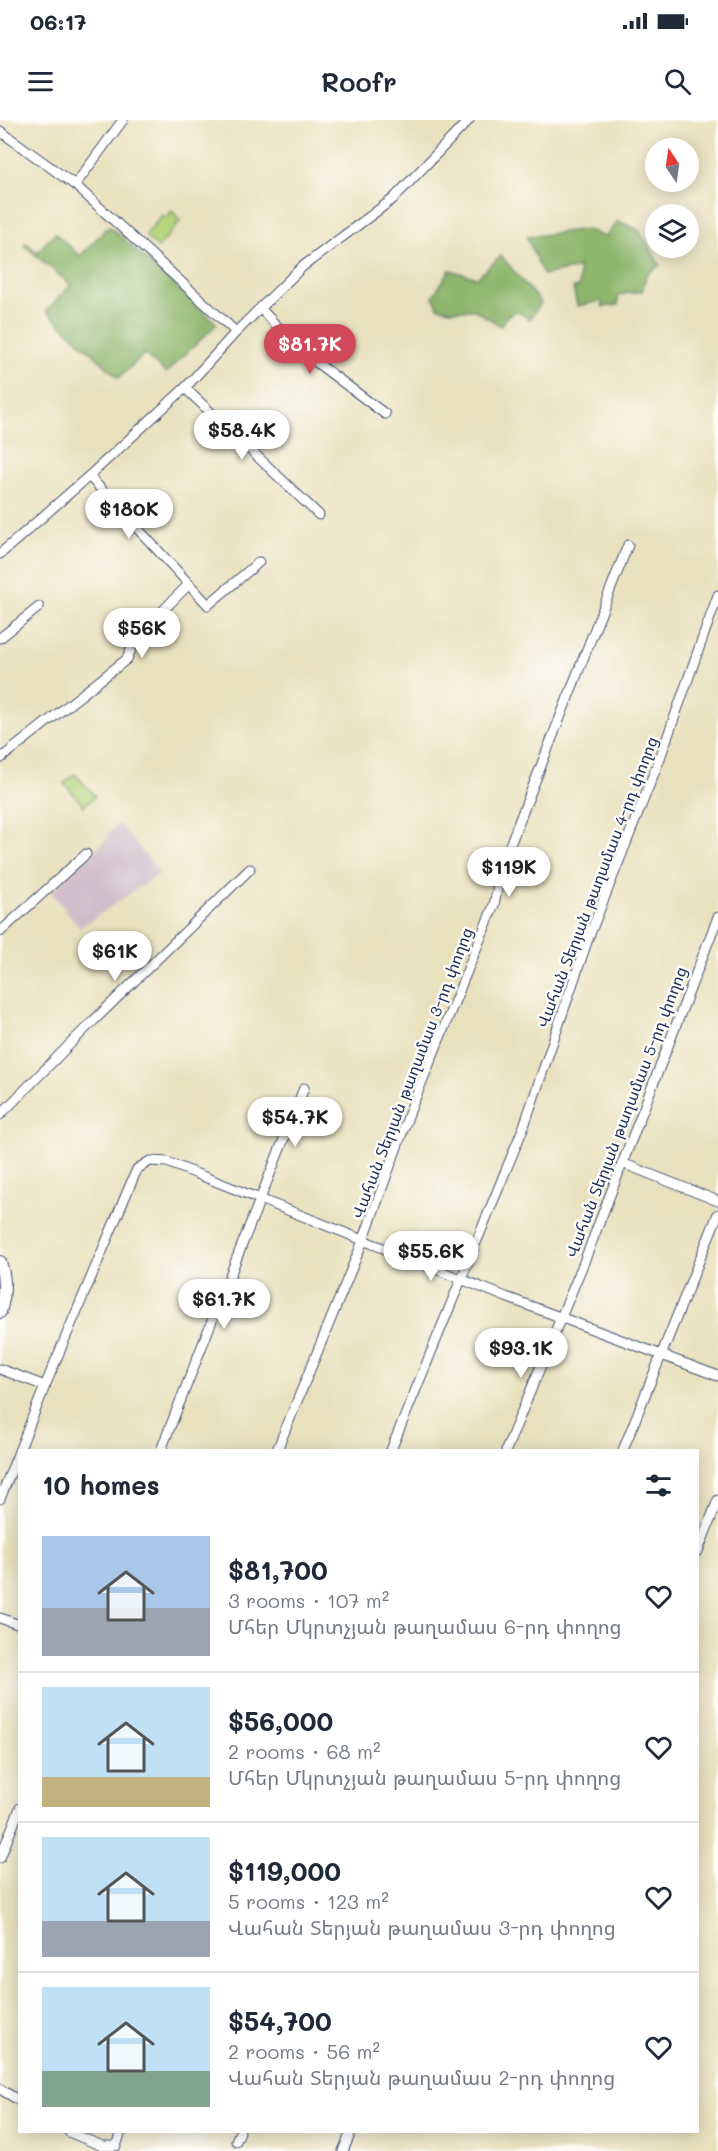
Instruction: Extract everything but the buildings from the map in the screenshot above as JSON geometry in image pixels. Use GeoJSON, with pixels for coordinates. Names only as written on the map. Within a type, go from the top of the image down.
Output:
{"type":"FeatureCollection","features":[{"type":"Feature","properties":{"kind":"main road"},"geometry":{"type":"LineString","coordinates":[[0,1262],[4,1277],[4,1298],[0,1312]]}},
{"type":"Feature","properties":{"kind":"street"},"geometry":{"type":"LineString","coordinates":[[75,185],[123,120]]}},
{"type":"Feature","properties":{"kind":"street"},"geometry":{"type":"LineString","coordinates":[[0,554],[185,388],[236,332],[303,267],[393,199],[469,120]]}},
{"type":"Feature","properties":{"kind":"street"},"geometry":{"type":"LineString","coordinates":[[0,131],[75,185],[236,332]]}},
{"type":"Feature","properties":{"kind":"street"},"geometry":{"type":"LineString","coordinates":[[261,309],[296,347],[385,414]]}},
{"type":"Feature","properties":{"kind":"street"},"geometry":{"type":"LineString","coordinates":[[185,388],[319,515]]}},
{"type":"Feature","properties":{"kind":"street"},"geometry":{"type":"LineString","coordinates":[[89,476],[208,605],[259,562]]}},
{"type":"Feature","properties":{"kind":"street","name":"Վահան Տերյան թաղամաս 3-րդ փողոց"},"geometry":{"type":"LineString","coordinates":[[277,1449],[363,1241],[410,1111],[494,905],[502,865],[628,545]]}},
{"type":"Feature","properties":{"kind":"street"},"geometry":{"type":"LineString","coordinates":[[0,759],[127,659],[136,638],[189,584]]}},
{"type":"Feature","properties":{"kind":"street","name":"Վահան Տերյան թաղամաս 4-րդ փողոց"},"geometry":{"type":"LineString","coordinates":[[391,1449],[524,1126],[588,939],[671,729],[718,595]]}},
{"type":"Feature","properties":{"kind":"street"},"geometry":{"type":"LineString","coordinates":[[0,638],[39,607]]}},
{"type":"Feature","properties":{"kind":"street"},"geometry":{"type":"LineString","coordinates":[[0,932],[86,854]]}},
{"type":"Feature","properties":{"kind":"street"},"geometry":{"type":"LineString","coordinates":[[0,1115],[250,869]]}},
{"type":"Feature","properties":{"kind":"street","name":"Վահան Տերյան թաղամաս 5-րդ փողոց"},"geometry":{"type":"LineString","coordinates":[[507,1449],[718,917]]}},
{"type":"Feature","properties":{"kind":"street"},"geometry":{"type":"LineString","coordinates":[[161,1449],[304,1088]]}},
{"type":"Feature","properties":{"kind":"street"},"geometry":{"type":"LineString","coordinates":[[20,1449],[137,1169],[150,1161],[167,1162],[460,1279],[718,1376]]}},
{"type":"Feature","properties":{"kind":"street"},"geometry":{"type":"LineString","coordinates":[[622,1163],[718,1201]]}},
{"type":"Feature","properties":{"kind":"street"},"geometry":{"type":"LineString","coordinates":[[623,1449],[718,1214]]}},
{"type":"Feature","properties":{"kind":"street"},"geometry":{"type":"LineString","coordinates":[[0,1369],[45,1386]]}},
{"type":"Feature","properties":{"kind":"street"},"geometry":{"type":"LineString","coordinates":[[0,1499],[18,1454]]}},
{"type":"Feature","properties":{"kind":"street"},"geometry":{"type":"LineString","coordinates":[[699,1548],[718,1500]]}},
{"type":"Feature","properties":{"kind":"street"},"geometry":{"type":"LineString","coordinates":[[0,1618],[18,1624]]}},
{"type":"Feature","properties":{"kind":"street"},"geometry":{"type":"LineString","coordinates":[[0,1858],[18,1813]]}},
{"type":"Feature","properties":{"kind":"street"},"geometry":{"type":"LineString","coordinates":[[0,2089],[18,2100]]}},
{"type":"Feature","properties":{"kind":"street"},"geometry":{"type":"LineString","coordinates":[[71,2133],[102,2146],[116,2146],[121,2133]]}},
{"type":"Feature","properties":{"kind":"street"},"geometry":{"type":"LineString","coordinates":[[344,2151],[351,2133]]}},
{"type":"Feature","properties":{"kind":"shaded area"},"geometry":{"type":"Polygon","coordinates":[[[119,824],[160,873],[80,928],[51,892],[109,837],[107,834],[119,824]]]}},
{"type":"Feature","properties":{"kind":"green space"},"geometry":{"type":"Polygon","coordinates":[[[172,211],[180,221],[158,248],[145,236],[162,215],[166,218],[172,211]]]}},
{"type":"Feature","properties":{"kind":"green space"},"geometry":{"type":"Polygon","coordinates":[[[618,221],[639,230],[645,240],[645,258],[656,258],[660,265],[646,275],[642,291],[618,295],[618,305],[603,307],[601,301],[577,306],[573,288],[579,287],[579,268],[543,275],[527,237],[586,229],[605,237],[618,221]]]}},
{"type":"Feature","properties":{"kind":"green space"},"geometry":{"type":"Polygon","coordinates":[[[109,226],[217,324],[166,373],[144,354],[119,378],[46,311],[71,285],[24,245],[26,243],[37,252],[55,233],[80,256],[109,226]]]}},
{"type":"Feature","properties":{"kind":"green space"},"geometry":{"type":"Polygon","coordinates":[[[501,256],[541,303],[529,319],[517,311],[507,316],[501,326],[475,310],[450,310],[438,307],[433,296],[450,270],[477,278],[501,256]]]}},
{"type":"Feature","properties":{"kind":"green space"},"geometry":{"type":"Polygon","coordinates":[[[75,774],[95,796],[84,806],[64,783],[75,774]]]}}]}
